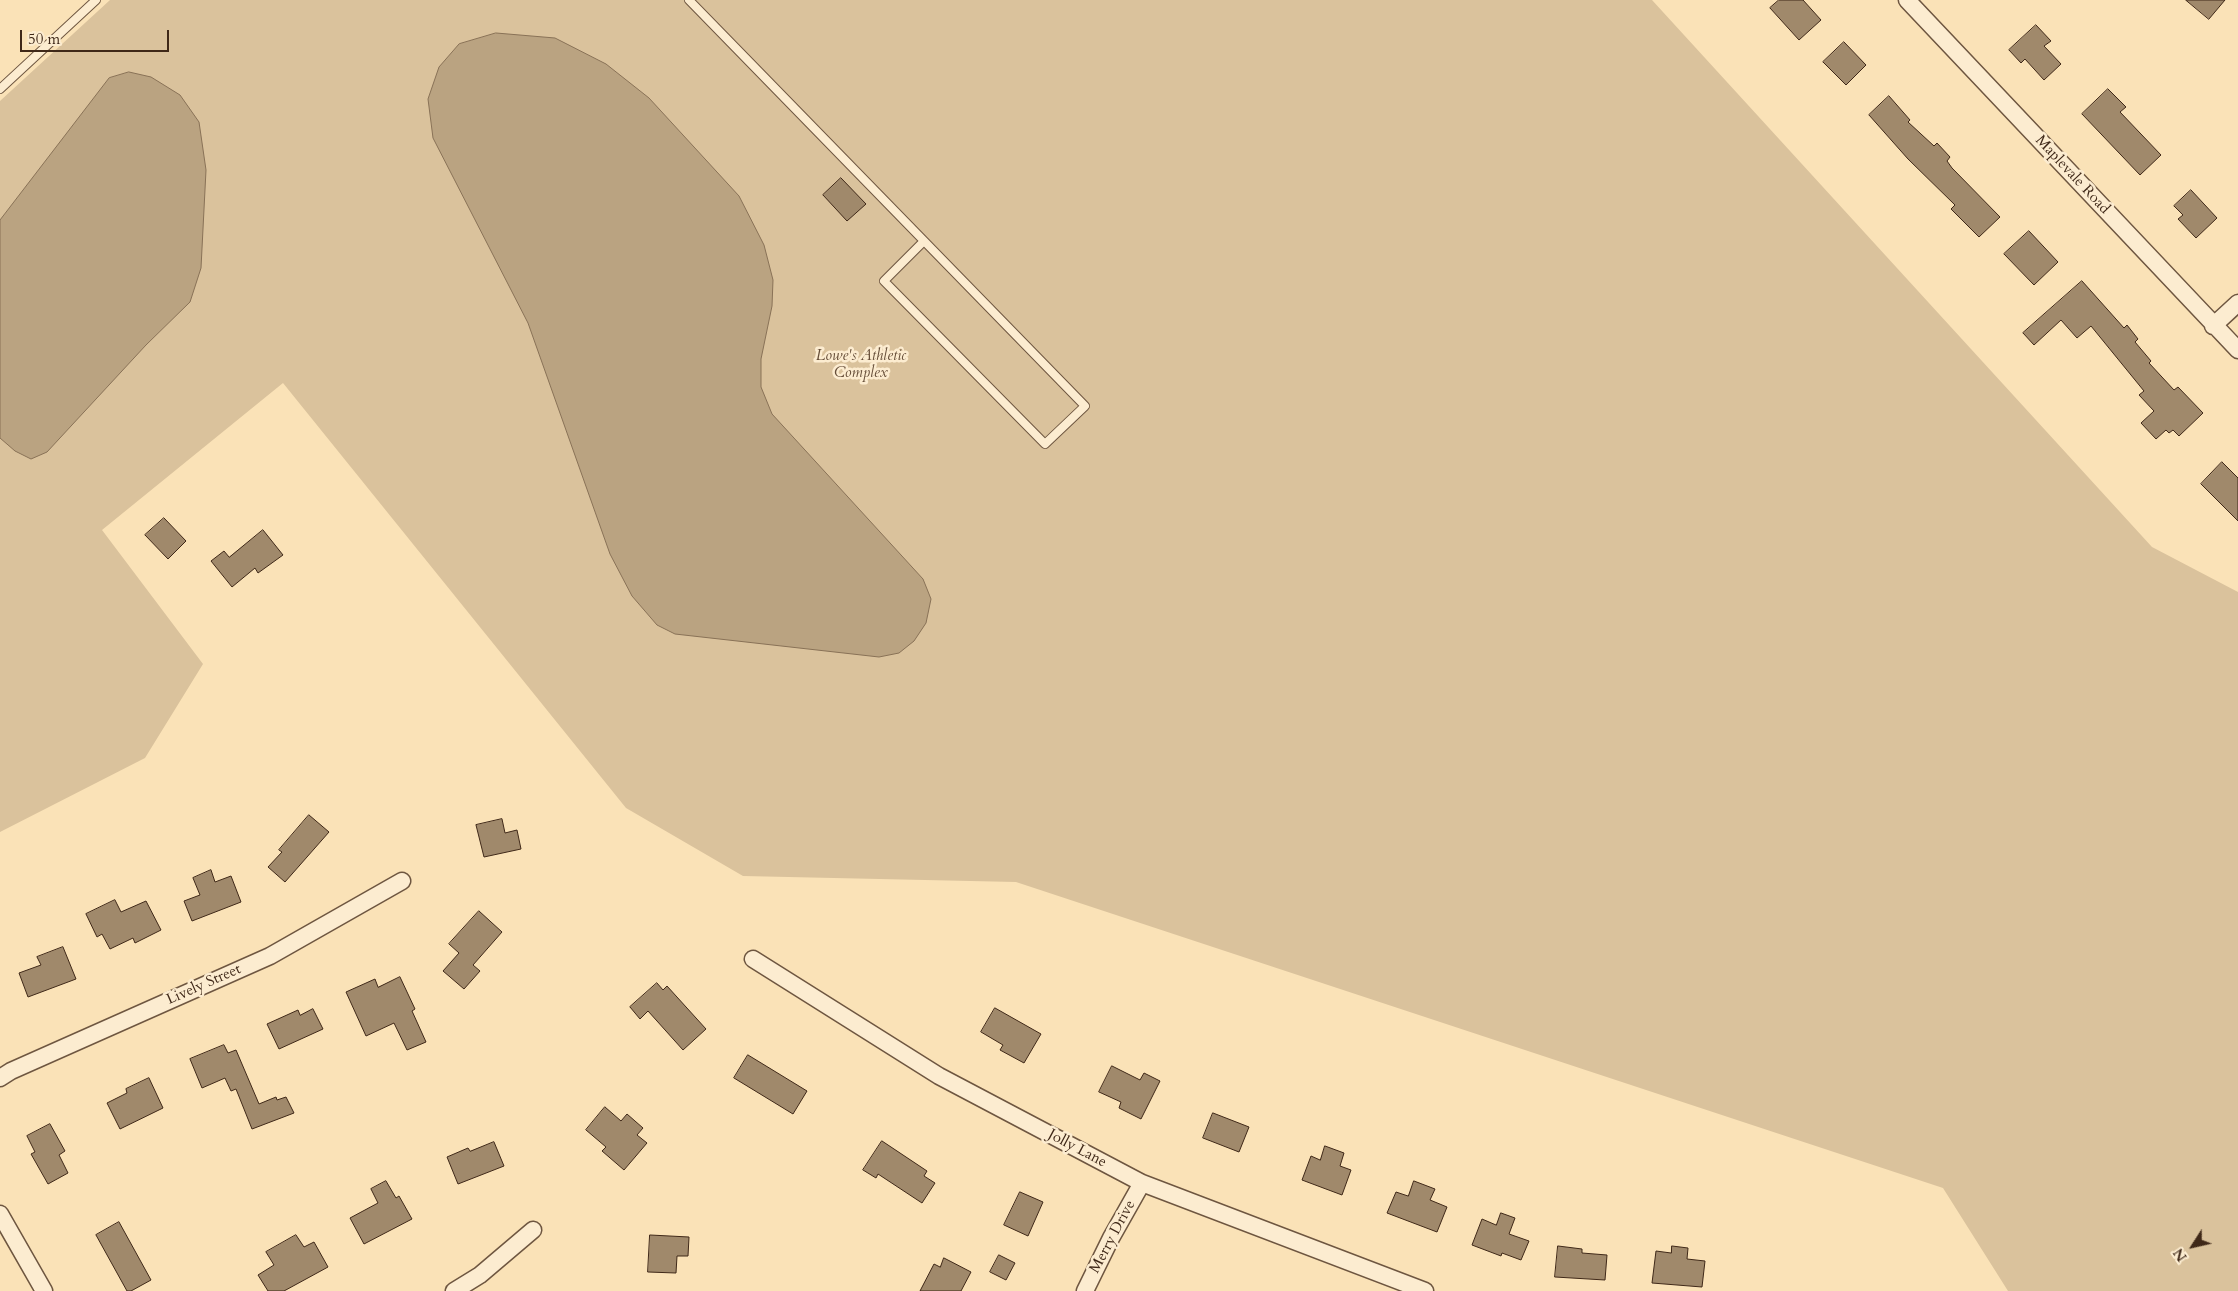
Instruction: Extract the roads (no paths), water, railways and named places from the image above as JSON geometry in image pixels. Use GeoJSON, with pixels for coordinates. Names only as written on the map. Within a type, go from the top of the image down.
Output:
{"type":"FeatureCollection","features":[{"type":"Feature","properties":{"kind":"street","name":"Maplevale Road"},"geometry":{"type":"LineString","coordinates":[[1907,0],[2213,326],[2238,350]]}},
{"type":"Feature","properties":{"kind":"street"},"geometry":{"type":"LineString","coordinates":[[2213,326],[2238,303]]}},
{"type":"Feature","properties":{"kind":"street","name":"Lively Street"},"geometry":{"type":"LineString","coordinates":[[0,1078],[11,1071],[270,956],[402,881]]}},
{"type":"Feature","properties":{"kind":"street","name":"Jolly Lane"},"geometry":{"type":"LineString","coordinates":[[753,959],[939,1076],[1142,1183],[1425,1291]]}},
{"type":"Feature","properties":{"kind":"street","name":"Merry Drive"},"geometry":{"type":"LineString","coordinates":[[1085,1291],[1111,1238],[1142,1183]]}},
{"type":"Feature","properties":{"kind":"street"},"geometry":{"type":"LineString","coordinates":[[0,1214],[44,1291]]}},
{"type":"Feature","properties":{"kind":"street"},"geometry":{"type":"LineString","coordinates":[[454,1291],[480,1275],[534,1230]]}},
{"type":"Feature","properties":{"kind":"lane"},"geometry":{"type":"LineString","coordinates":[[0,89],[96,0]]}},
{"type":"Feature","properties":{"kind":"lane"},"geometry":{"type":"LineString","coordinates":[[689,0],[1085,406],[1045,444],[884,281],[924,241]]}},
{"type":"Feature","properties":{"kind":"park label","name":"Lowe's Athletic Complex"},"geometry":{"type":"Point","coordinates":[861,366]}}]}
